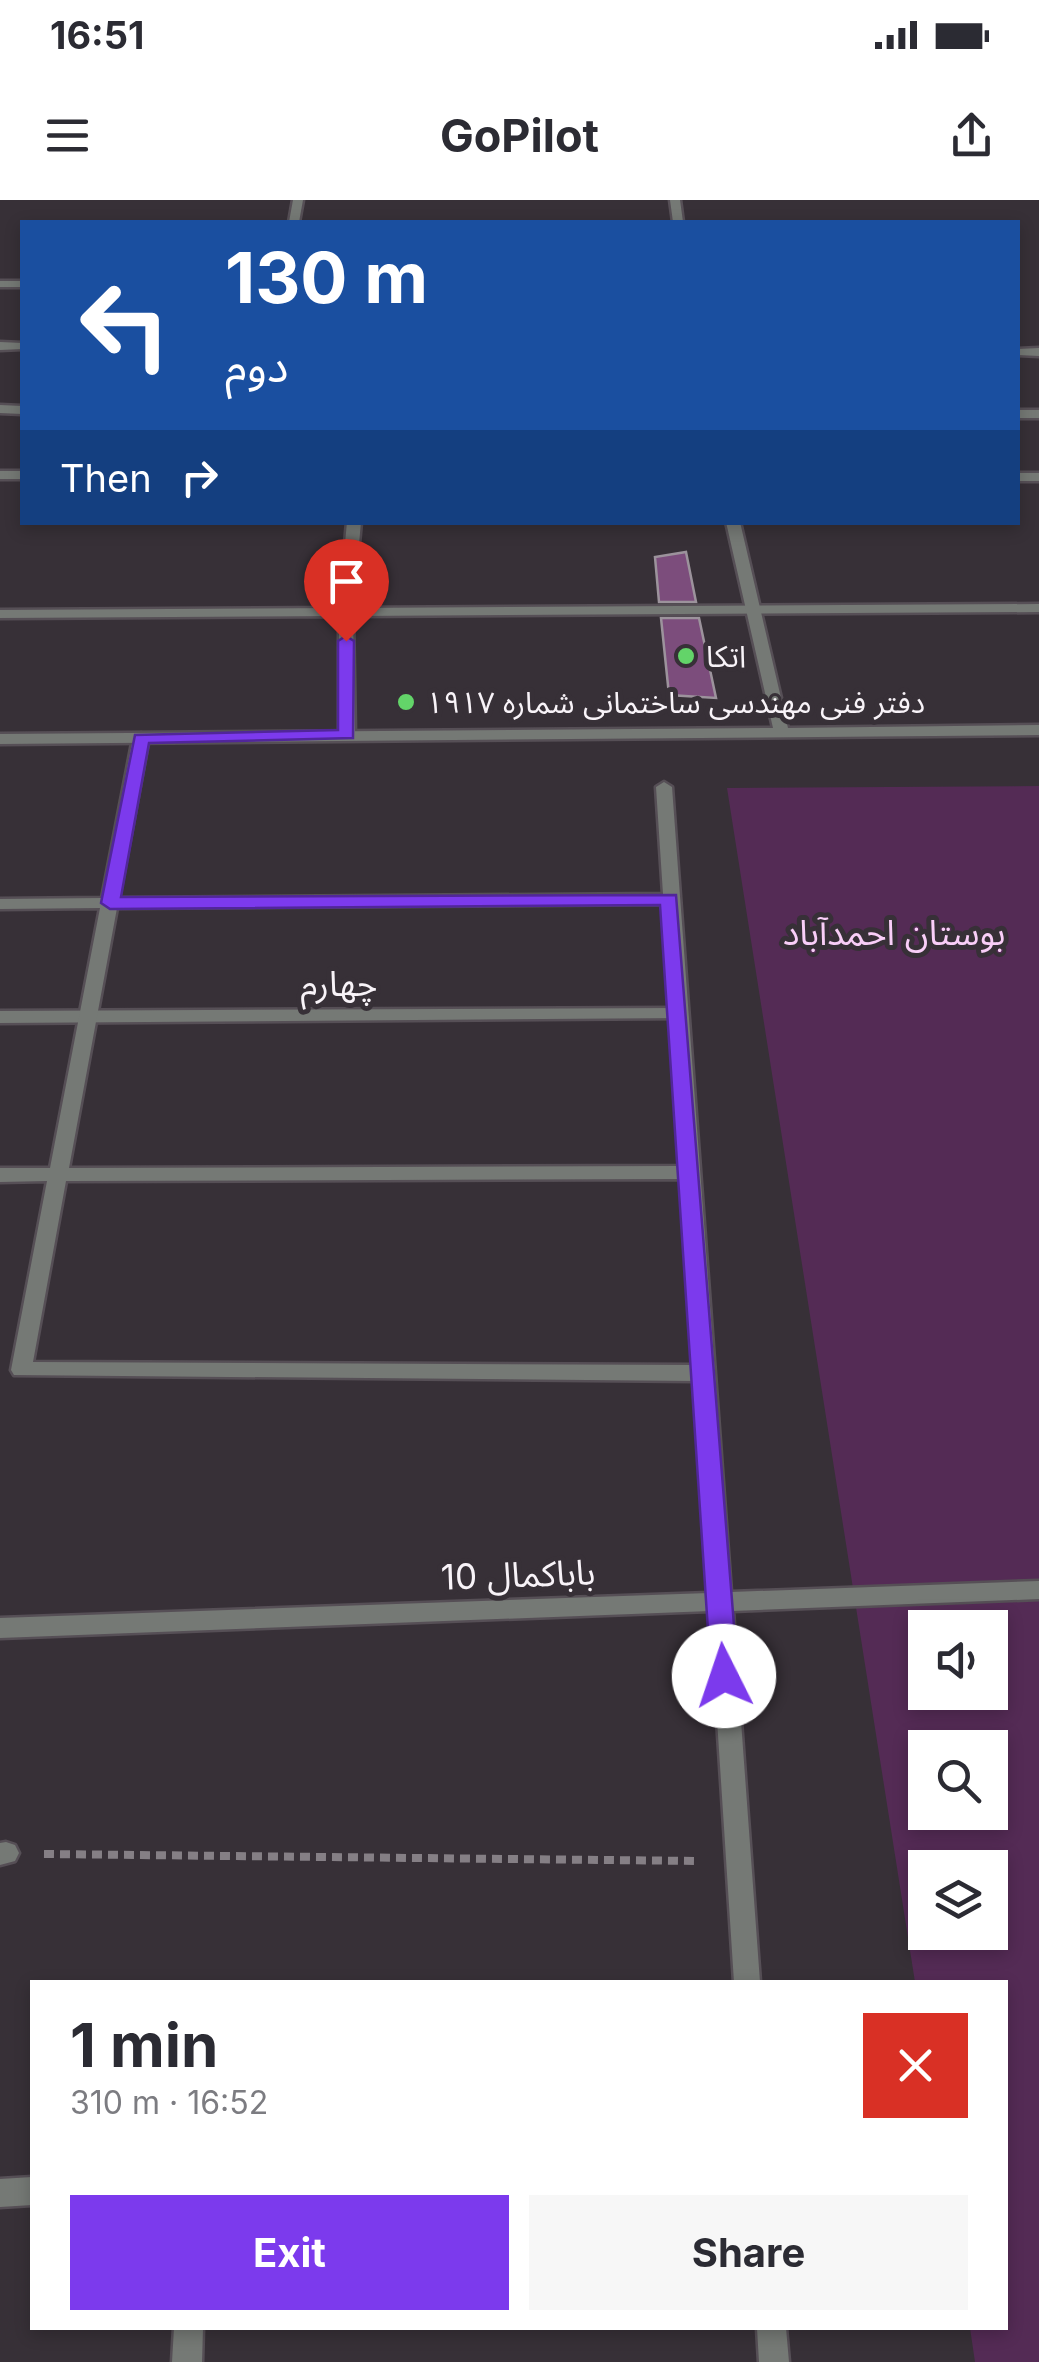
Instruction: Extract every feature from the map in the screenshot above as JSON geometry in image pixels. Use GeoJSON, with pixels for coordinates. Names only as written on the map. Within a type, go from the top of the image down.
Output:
{"type":"FeatureCollection","features":[{"type":"Feature","properties":{"kind":"street"},"geometry":{"type":"LineString","coordinates":[[0,365],[3,346]]}},
{"type":"Feature","properties":{"kind":"street"},"geometry":{"type":"LineString","coordinates":[[347,735],[346,610],[354,525]]}},
{"type":"Feature","properties":{"kind":"street"},"geometry":{"type":"LineString","coordinates":[[734,525],[782,733]]}},
{"type":"Feature","properties":{"kind":"street"},"geometry":{"type":"LineString","coordinates":[[0,614],[1039,608]]}},
{"type":"Feature","properties":{"kind":"street"},"geometry":{"type":"LineString","coordinates":[[0,740],[1039,730]]}},
{"type":"Feature","properties":{"kind":"street"},"geometry":{"type":"LineString","coordinates":[[141,738],[58,1174],[10,1370],[703,1373]]}},
{"type":"Feature","properties":{"kind":"street"},"geometry":{"type":"LineString","coordinates":[[664,787],[747,1980]]}},
{"type":"Feature","properties":{"kind":"street"},"geometry":{"type":"LineString","coordinates":[[0,904],[669,899]]}},
{"type":"Feature","properties":{"kind":"street","name":"چهارم"},"geometry":{"type":"LineString","coordinates":[[0,1018],[678,1014]]}},
{"type":"Feature","properties":{"kind":"street"},"geometry":{"type":"LineString","coordinates":[[0,1175],[688,1172]]}},
{"type":"Feature","properties":{"kind":"street","name":"باباکمال 10"},"geometry":{"type":"LineString","coordinates":[[0,1628],[1039,1590]]}},
{"type":"Feature","properties":{"kind":"street"},"geometry":{"type":"LineString","coordinates":[[0,2192],[30,2192]]}},
{"type":"Feature","properties":{"kind":"street"},"geometry":{"type":"LineString","coordinates":[[186,2362],[189,2330]]}},
{"type":"Feature","properties":{"kind":"street"},"geometry":{"type":"LineString","coordinates":[[772,2330],[774,2362]]}},
{"type":"Feature","properties":{"kind":"path"},"geometry":{"type":"LineString","coordinates":[[3,1854],[738,1862]]}},
{"type":"Feature","properties":{"kind":"green space","name":"بوستان احمدآباد"},"geometry":{"type":"Polygon","coordinates":[[[1039,786],[1039,2362],[975,2362],[970,2330],[1008,2330],[1008,1980],[915,1980],[910,1950],[1008,1950],[1008,1850],[908,1850],[908,1938],[727,788],[1039,786]]]}},
{"type":"Feature","properties":{"kind":"building"},"geometry":{"type":"Polygon","coordinates":[[[686,552],[696,602],[659,602],[655,557],[686,552]]]}},
{"type":"Feature","properties":{"kind":"building","name":"اتکا"},"geometry":{"type":"Polygon","coordinates":[[[661,618],[699,618],[716,698],[669,695],[661,618]]]}},
{"type":"Feature","properties":{"kind":"place","name":"اتکا"},"geometry":{"type":"Point","coordinates":[686,656]}},
{"type":"Feature","properties":{"kind":"place","name":"دفتر فنی مهندسی ساختمانی شماره ۱۹۱۷"},"geometry":{"type":"Point","coordinates":[406,702]}},
{"type":"Feature","properties":{"kind":"route"},"geometry":{"type":"LineString","coordinates":[[346,641],[347,735],[141,738],[110,903],[669,899],[724,1676]]}}]}
